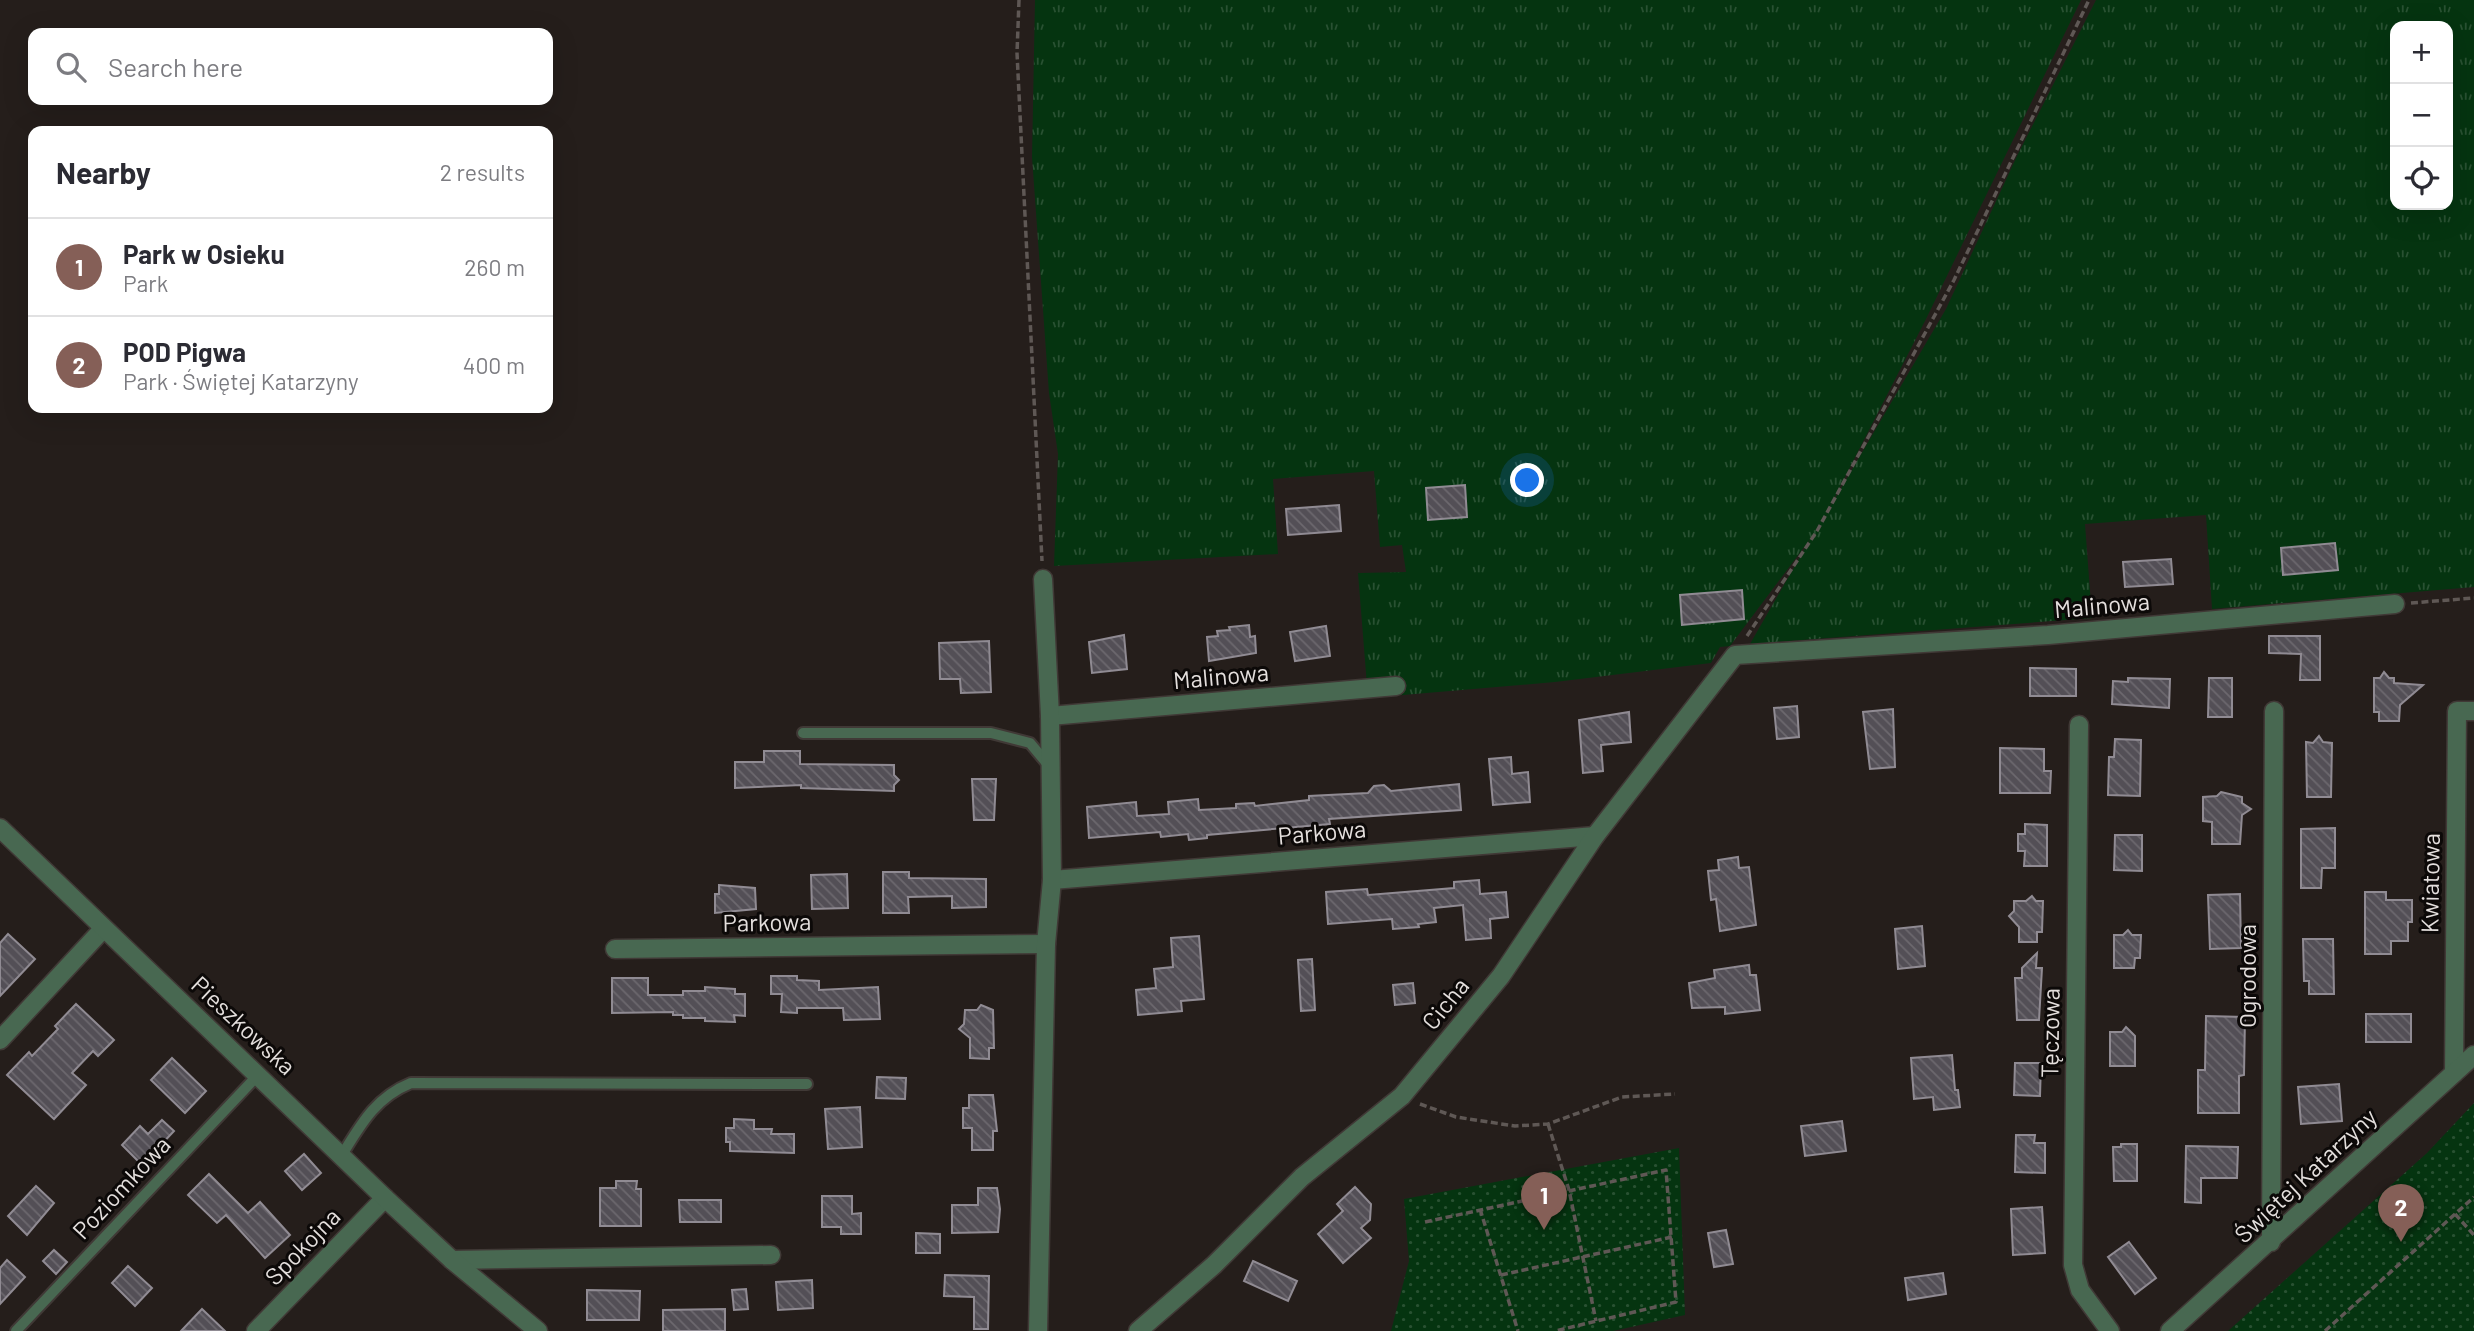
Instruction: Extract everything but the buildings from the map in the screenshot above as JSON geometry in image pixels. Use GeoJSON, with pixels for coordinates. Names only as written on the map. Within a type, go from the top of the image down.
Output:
{"type":"FeatureCollection","features":[{"type":"Feature","properties":{"kind":"street"},"geometry":{"type":"LineString","coordinates":[[1038,1331],[1046,944],[1052,880],[1050,716],[1043,579]]}},
{"type":"Feature","properties":{"kind":"street","name":"Malinowa"},"geometry":{"type":"LineString","coordinates":[[1735,655],[2048,635],[2395,604]]}},
{"type":"Feature","properties":{"kind":"street","name":"Cicha"},"geometry":{"type":"LineString","coordinates":[[1138,1331],[1214,1265],[1302,1177],[1402,1096],[1501,976],[1595,836],[1735,655]]}},
{"type":"Feature","properties":{"kind":"street","name":"Malinowa"},"geometry":{"type":"LineString","coordinates":[[1050,716],[1396,686]]}},
{"type":"Feature","properties":{"kind":"street","name":"Kwiatowa"},"geometry":{"type":"LineString","coordinates":[[2454,1073],[2457,711],[2474,710]]}},
{"type":"Feature","properties":{"kind":"street","name":"Ogrodowa"},"geometry":{"type":"LineString","coordinates":[[2271,1242],[2274,711]]}},
{"type":"Feature","properties":{"kind":"street","name":"Tęczowa"},"geometry":{"type":"LineString","coordinates":[[2078,725],[2073,1265],[2080,1290],[2110,1331]]}},
{"type":"Feature","properties":{"kind":"street","name":"Pieszkowska"},"geometry":{"type":"LineString","coordinates":[[0,828],[452,1260],[538,1331]]}},
{"type":"Feature","properties":{"kind":"street","name":"Parkowa"},"geometry":{"type":"LineString","coordinates":[[1052,880],[1595,836]]}},
{"type":"Feature","properties":{"kind":"street"},"geometry":{"type":"LineString","coordinates":[[0,1040],[103,929]]}},
{"type":"Feature","properties":{"kind":"street","name":"Parkowa"},"geometry":{"type":"LineString","coordinates":[[615,949],[1046,944]]}},
{"type":"Feature","properties":{"kind":"street","name":"Świętej Katarzyny"},"geometry":{"type":"LineString","coordinates":[[2170,1331],[2474,1055]]}},
{"type":"Feature","properties":{"kind":"street","name":"Spokojna"},"geometry":{"type":"LineString","coordinates":[[256,1331],[386,1198]]}},
{"type":"Feature","properties":{"kind":"street"},"geometry":{"type":"LineString","coordinates":[[452,1260],[771,1255]]}},
{"type":"Feature","properties":{"kind":"lane"},"geometry":{"type":"LineString","coordinates":[[803,733],[991,733],[1030,743],[1051,767]]}},
{"type":"Feature","properties":{"kind":"lane","name":"Poziomkowa"},"geometry":{"type":"LineString","coordinates":[[16,1331],[258,1074]]}},
{"type":"Feature","properties":{"kind":"lane"},"geometry":{"type":"LineString","coordinates":[[342,1155],[368,1112],[393,1090],[411,1083],[807,1084]]}},
{"type":"Feature","properties":{"kind":"path"},"geometry":{"type":"LineString","coordinates":[[1019,0],[1017,52],[1043,579]]}},
{"type":"Feature","properties":{"kind":"path"},"geometry":{"type":"LineString","coordinates":[[1735,655],[1817,531],[1838,486],[1954,280],[2089,0]]}},
{"type":"Feature","properties":{"kind":"path"},"geometry":{"type":"LineString","coordinates":[[2395,604],[2474,598]]}},
{"type":"Feature","properties":{"kind":"path"},"geometry":{"type":"LineString","coordinates":[[1402,1096],[1456,1117],[1515,1126],[1548,1124],[1622,1097],[1675,1094]]}},
{"type":"Feature","properties":{"kind":"path"},"geometry":{"type":"LineString","coordinates":[[1548,1124],[1569,1190],[1596,1321]]}},
{"type":"Feature","properties":{"kind":"path"},"geometry":{"type":"LineString","coordinates":[[1425,1222],[1666,1170],[1676,1302],[1555,1331]]}},
{"type":"Feature","properties":{"kind":"path"},"geometry":{"type":"LineString","coordinates":[[2325,1331],[2474,1197]]}},
{"type":"Feature","properties":{"kind":"path"},"geometry":{"type":"LineString","coordinates":[[1480,1209],[1518,1331]]}},
{"type":"Feature","properties":{"kind":"path"},"geometry":{"type":"LineString","coordinates":[[2455,1214],[2474,1235]]}},
{"type":"Feature","properties":{"kind":"path"},"geometry":{"type":"LineString","coordinates":[[1501,1275],[1672,1237]]}},
{"type":"Feature","properties":{"kind":"green space"},"geometry":{"type":"Polygon","coordinates":[[[1035,0],[2081,0],[1926,319],[1826,514],[1946,309],[2017,156],[2096,0],[2474,0],[2474,587],[2212,609],[2206,515],[2085,524],[2092,618],[1750,644],[1811,538],[1730,646],[1720,647],[1711,663],[1555,682],[1368,698],[1358,573],[1406,572],[1402,545],[1380,547],[1374,471],[1273,479],[1278,554],[1054,566],[1058,454],[1049,393],[1032,157],[1035,0]]]}},
{"type":"Feature","properties":{"kind":"green space"},"geometry":{"type":"Polygon","coordinates":[[[2474,1103],[2474,1331],[2228,1331],[2427,1153],[2474,1103]]]}},
{"type":"Feature","properties":{"kind":"green space"},"geometry":{"type":"Polygon","coordinates":[[[1679,1148],[1685,1315],[1613,1331],[1391,1331],[1409,1261],[1404,1199],[1679,1148]]]}},
{"type":"Feature","properties":{"kind":"place","name":"Park w Osieku"},"geometry":{"type":"Point","coordinates":[1544,1230]}},
{"type":"Feature","properties":{"kind":"place","name":"POD Pigwa"},"geometry":{"type":"Point","coordinates":[2401,1242]}}]}
